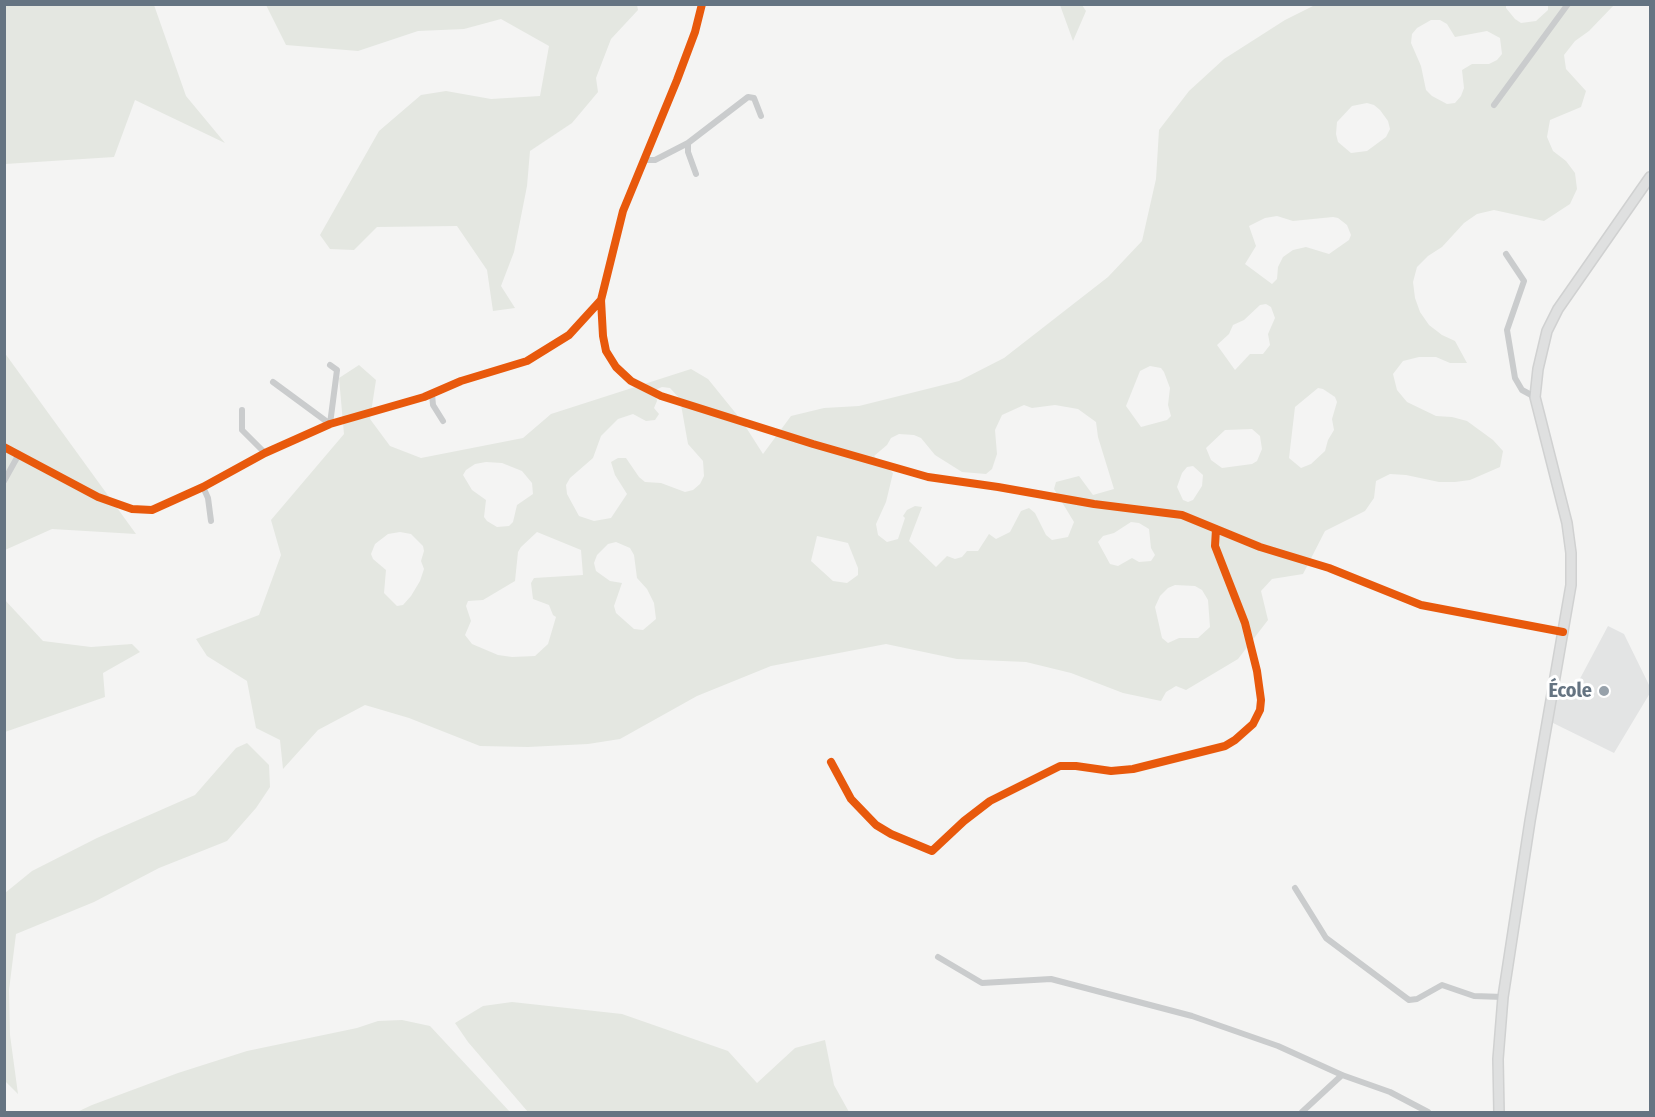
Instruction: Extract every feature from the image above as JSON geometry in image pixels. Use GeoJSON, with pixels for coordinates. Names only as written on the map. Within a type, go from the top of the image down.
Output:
{"type":"FeatureCollection","features":[{"type":"Feature","properties":{"kind":"main road"},"geometry":{"type":"LineString","coordinates":[[1499,1113],[1498,1059],[1503,997],[1530,821],[1571,585],[1570,540],[1535,397],[1541,352],[1547,331],[1558,309],[1650,177]]}},
{"type":"Feature","properties":{"kind":"street"},"geometry":{"type":"LineString","coordinates":[[702,4],[695,32],[622,217],[601,300],[604,345],[610,360],[632,381],[661,396],[813,444],[935,478],[1094,504],[1175,514],[1260,547],[1329,568],[1421,604],[1563,632]]}},
{"type":"Feature","properties":{"kind":"street"},"geometry":{"type":"LineString","coordinates":[[1494,105],[1569,4]]}},
{"type":"Feature","properties":{"kind":"street"},"geometry":{"type":"LineString","coordinates":[[645,160],[655,160],[688,143],[748,97],[754,98],[761,116]]}},
{"type":"Feature","properties":{"kind":"street"},"geometry":{"type":"LineString","coordinates":[[688,143],[688,152],[696,174]]}},
{"type":"Feature","properties":{"kind":"street"},"geometry":{"type":"LineString","coordinates":[[1506,254],[1524,281],[1507,330],[1515,378],[1522,390],[1535,397]]}},
{"type":"Feature","properties":{"kind":"street"},"geometry":{"type":"LineString","coordinates":[[4,447],[98,497],[140,510],[158,508],[203,487],[265,453],[330,424],[432,394],[468,379],[527,361],[569,335],[601,300]]}},
{"type":"Feature","properties":{"kind":"street"},"geometry":{"type":"LineString","coordinates":[[330,365],[337,370],[330,424]]}},
{"type":"Feature","properties":{"kind":"street"},"geometry":{"type":"LineString","coordinates":[[273,382],[330,424]]}},
{"type":"Feature","properties":{"kind":"street"},"geometry":{"type":"LineString","coordinates":[[432,394],[433,405],[443,421]]}},
{"type":"Feature","properties":{"kind":"street"},"geometry":{"type":"LineString","coordinates":[[242,410],[242,430],[265,453]]}},
{"type":"Feature","properties":{"kind":"street"},"geometry":{"type":"LineString","coordinates":[[4,481],[19,454]]}},
{"type":"Feature","properties":{"kind":"street"},"geometry":{"type":"LineString","coordinates":[[203,487],[208,498],[211,521]]}},
{"type":"Feature","properties":{"kind":"street"},"geometry":{"type":"LineString","coordinates":[[831,762],[851,799],[876,825],[891,834],[932,851],[964,821],[990,801],[1060,766],[1076,765],[1111,771],[1133,769],[1226,746],[1253,724],[1260,710],[1261,700],[1257,671],[1245,623],[1215,546],[1216,529]]}},
{"type":"Feature","properties":{"kind":"street"},"geometry":{"type":"LineString","coordinates":[[1295,888],[1326,938],[1409,1000],[1417,999],[1442,985],[1474,996],[1503,997]]}},
{"type":"Feature","properties":{"kind":"street"},"geometry":{"type":"LineString","coordinates":[[938,957],[977,982],[1051,979],[1192,1016],[1278,1046],[1342,1075],[1390,1092],[1428,1113]]}},
{"type":"Feature","properties":{"kind":"street"},"geometry":{"type":"LineString","coordinates":[[1302,1113],[1342,1075]]}},
{"type":"Feature","properties":{"kind":"shaded area"},"geometry":{"type":"Polygon","coordinates":[[[1506,4],[1506,8],[1521,23],[1536,21],[1548,10],[1548,5],[1614,5],[1589,31],[1575,41],[1564,55],[1566,69],[1586,91],[1581,107],[1550,120],[1547,137],[1553,151],[1566,161],[1575,173],[1577,189],[1570,204],[1544,221],[1494,210],[1477,214],[1464,223],[1442,247],[1417,267],[1413,282],[1420,312],[1429,325],[1455,341],[1467,363],[1450,363],[1436,357],[1419,357],[1403,361],[1393,374],[1397,390],[1407,402],[1436,416],[1467,421],[1493,440],[1503,451],[1500,467],[1470,480],[1455,482],[1439,482],[1390,474],[1376,481],[1374,498],[1365,511],[1325,531],[1303,574],[1272,579],[1261,591],[1268,620],[1238,659],[1186,690],[1176,686],[1166,692],[1161,701],[1123,693],[1071,673],[1026,662],[957,659],[886,644],[771,666],[697,696],[620,739],[588,744],[528,747],[480,746],[409,718],[365,705],[318,730],[283,769],[280,740],[256,728],[247,681],[207,656],[196,639],[259,615],[281,555],[271,520],[344,434],[339,378],[359,365],[376,380],[370,419],[390,446],[421,458],[523,438],[551,414],[691,369],[708,379],[742,421],[763,454],[791,416],[824,408],[859,406],[959,381],[1004,358],[1108,277],[1142,241],[1156,179],[1159,130],[1189,91],[1224,59],[1285,20],[1315,5],[1506,4]],[[1431,20],[1417,28],[1412,34],[1411,43],[1421,66],[1426,90],[1447,104],[1455,103],[1461,96],[1464,88],[1462,70],[1472,64],[1489,64],[1502,54],[1500,38],[1487,31],[1455,37],[1447,24],[1440,20],[1431,20]],[[1367,103],[1352,106],[1337,122],[1338,142],[1351,153],[1367,151],[1386,137],[1390,129],[1388,121],[1380,110],[1367,103]],[[1277,216],[1265,218],[1249,226],[1256,246],[1245,264],[1272,284],[1277,279],[1278,267],[1283,257],[1293,250],[1306,247],[1329,254],[1349,240],[1351,235],[1347,225],[1338,218],[1293,221],[1277,216]],[[1266,304],[1260,305],[1244,320],[1233,325],[1229,334],[1217,345],[1235,370],[1250,354],[1263,354],[1270,345],[1268,334],[1275,318],[1271,307],[1266,304]],[[1150,366],[1140,371],[1126,406],[1141,427],[1167,420],[1171,416],[1168,405],[1170,388],[1161,368],[1150,366]],[[662,387],[655,390],[657,401],[654,408],[659,414],[655,420],[646,421],[633,414],[618,419],[601,436],[593,458],[570,478],[566,485],[567,494],[579,516],[594,521],[611,518],[627,494],[615,475],[611,462],[618,458],[626,458],[645,482],[661,483],[685,492],[693,490],[700,484],[704,476],[703,461],[688,444],[680,399],[670,388],[662,387]],[[1318,388],[1295,407],[1289,458],[1301,468],[1311,464],[1325,451],[1334,430],[1332,419],[1337,402],[1335,397],[1323,389],[1318,388]],[[1024,405],[1002,415],[995,430],[997,454],[992,469],[986,474],[962,472],[935,455],[921,438],[899,434],[891,438],[887,445],[874,456],[893,473],[886,502],[876,524],[878,535],[887,542],[898,539],[905,518],[903,516],[907,510],[915,506],[922,507],[909,541],[936,567],[947,556],[955,559],[962,557],[967,551],[978,551],[989,534],[996,539],[1010,532],[1021,511],[1029,508],[1035,513],[1046,535],[1052,540],[1068,537],[1074,522],[1054,489],[1056,482],[1079,476],[1093,495],[1114,489],[1098,437],[1096,422],[1078,409],[1055,405],[1032,408],[1024,405]],[[1252,429],[1225,430],[1206,448],[1211,460],[1222,468],[1252,464],[1257,461],[1262,449],[1260,436],[1252,429]],[[502,463],[475,464],[463,475],[472,490],[486,500],[484,517],[497,527],[509,526],[513,522],[517,505],[533,494],[532,483],[522,471],[502,463]],[[1193,466],[1187,467],[1182,473],[1177,487],[1183,500],[1188,502],[1193,500],[1202,486],[1203,475],[1193,466]],[[1131,522],[1114,533],[1103,536],[1098,542],[1110,564],[1118,566],[1132,558],[1139,562],[1151,561],[1155,555],[1151,548],[1149,529],[1139,523],[1131,522]],[[400,532],[388,534],[375,544],[371,554],[373,559],[386,570],[384,593],[397,606],[403,605],[420,581],[424,569],[421,561],[423,546],[411,534],[400,532]],[[537,532],[518,552],[515,581],[483,600],[468,601],[466,606],[471,621],[465,635],[472,644],[498,655],[535,656],[548,644],[556,617],[549,605],[533,599],[531,583],[534,578],[583,575],[581,550],[537,532]],[[817,536],[811,561],[833,581],[847,583],[858,575],[858,568],[848,543],[817,536]],[[616,542],[608,544],[597,555],[594,563],[596,571],[610,581],[622,583],[614,606],[616,613],[634,629],[643,630],[656,619],[654,603],[647,589],[637,578],[634,555],[630,548],[616,542]],[[1175,585],[1160,596],[1155,607],[1162,638],[1168,643],[1179,638],[1198,638],[1210,627],[1208,600],[1202,590],[1195,586],[1175,585]]]}},
{"type":"Feature","properties":{"kind":"shaded area"},"geometry":{"type":"Polygon","coordinates":[[[4,5],[154,5],[186,96],[225,143],[135,100],[114,157],[5,164],[4,5]]]}},
{"type":"Feature","properties":{"kind":"shaded area"},"geometry":{"type":"Polygon","coordinates":[[[266,5],[637,5],[638,10],[611,39],[596,78],[598,92],[572,123],[530,151],[527,186],[514,252],[501,286],[515,308],[493,311],[487,270],[457,226],[377,227],[354,250],[330,249],[320,235],[379,131],[421,95],[446,91],[491,99],[540,96],[549,46],[501,19],[464,29],[418,31],[358,51],[286,45],[266,5]]]}},
{"type":"Feature","properties":{"kind":"shaded area"},"geometry":{"type":"Polygon","coordinates":[[[1060,5],[1082,5],[1086,11],[1073,41],[1060,5]]]}},
{"type":"Feature","properties":{"kind":"shaded area"},"geometry":{"type":"Polygon","coordinates":[[[4,352],[136,534],[52,529],[5,550],[4,352]]]}},
{"type":"Feature","properties":{"kind":"shaded area"},"geometry":{"type":"Polygon","coordinates":[[[4,599],[43,641],[91,647],[132,644],[140,652],[103,673],[105,697],[5,732],[4,599]]]}},
{"type":"Feature","properties":{"kind":"shaded area","name":"École"},"geometry":{"type":"Polygon","coordinates":[[[1608,626],[1624,634],[1650,687],[1650,693],[1614,753],[1551,722],[1559,683],[1575,688],[1608,626]]]}},
{"type":"Feature","properties":{"kind":"shaded area"},"geometry":{"type":"Polygon","coordinates":[[[247,743],[269,765],[270,787],[256,808],[227,841],[159,868],[94,902],[16,934],[9,990],[10,1035],[18,1094],[5,1081],[5,893],[32,871],[97,838],[195,795],[236,748],[247,743]]]}},
{"type":"Feature","properties":{"kind":"shaded area"},"geometry":{"type":"Polygon","coordinates":[[[512,1002],[622,1014],[728,1051],[757,1083],[795,1048],[825,1040],[834,1085],[849,1112],[528,1112],[468,1042],[455,1023],[483,1006],[512,1002]]]}},
{"type":"Feature","properties":{"kind":"shaded area"},"geometry":{"type":"Polygon","coordinates":[[[402,1020],[430,1026],[510,1112],[77,1112],[178,1073],[247,1051],[357,1028],[378,1021],[402,1020]]]}},
{"type":"Feature","properties":{"kind":"cycle path"},"geometry":{"type":"LineString","coordinates":[[702,4],[695,32],[677,80],[623,211],[601,300],[606,351],[616,367],[631,381],[661,396],[813,444],[928,477],[1094,504],[1182,515],[1260,547],[1329,568],[1421,605],[1563,632]]}},
{"type":"Feature","properties":{"kind":"cycle path"},"geometry":{"type":"LineString","coordinates":[[4,447],[98,497],[132,509],[152,510],[203,487],[265,453],[330,424],[424,397],[461,381],[527,361],[569,335],[601,300]]}},
{"type":"Feature","properties":{"kind":"cycle path"},"geometry":{"type":"LineString","coordinates":[[831,762],[851,799],[876,825],[891,834],[932,851],[964,821],[990,801],[1060,766],[1111,771],[1133,769],[1225,746],[1235,740],[1253,724],[1260,710],[1261,700],[1257,671],[1245,623],[1215,546],[1216,529]]}},
{"type":"Feature","properties":{"kind":"place","name":"École"},"geometry":{"type":"Point","coordinates":[1604,691]}}]}
